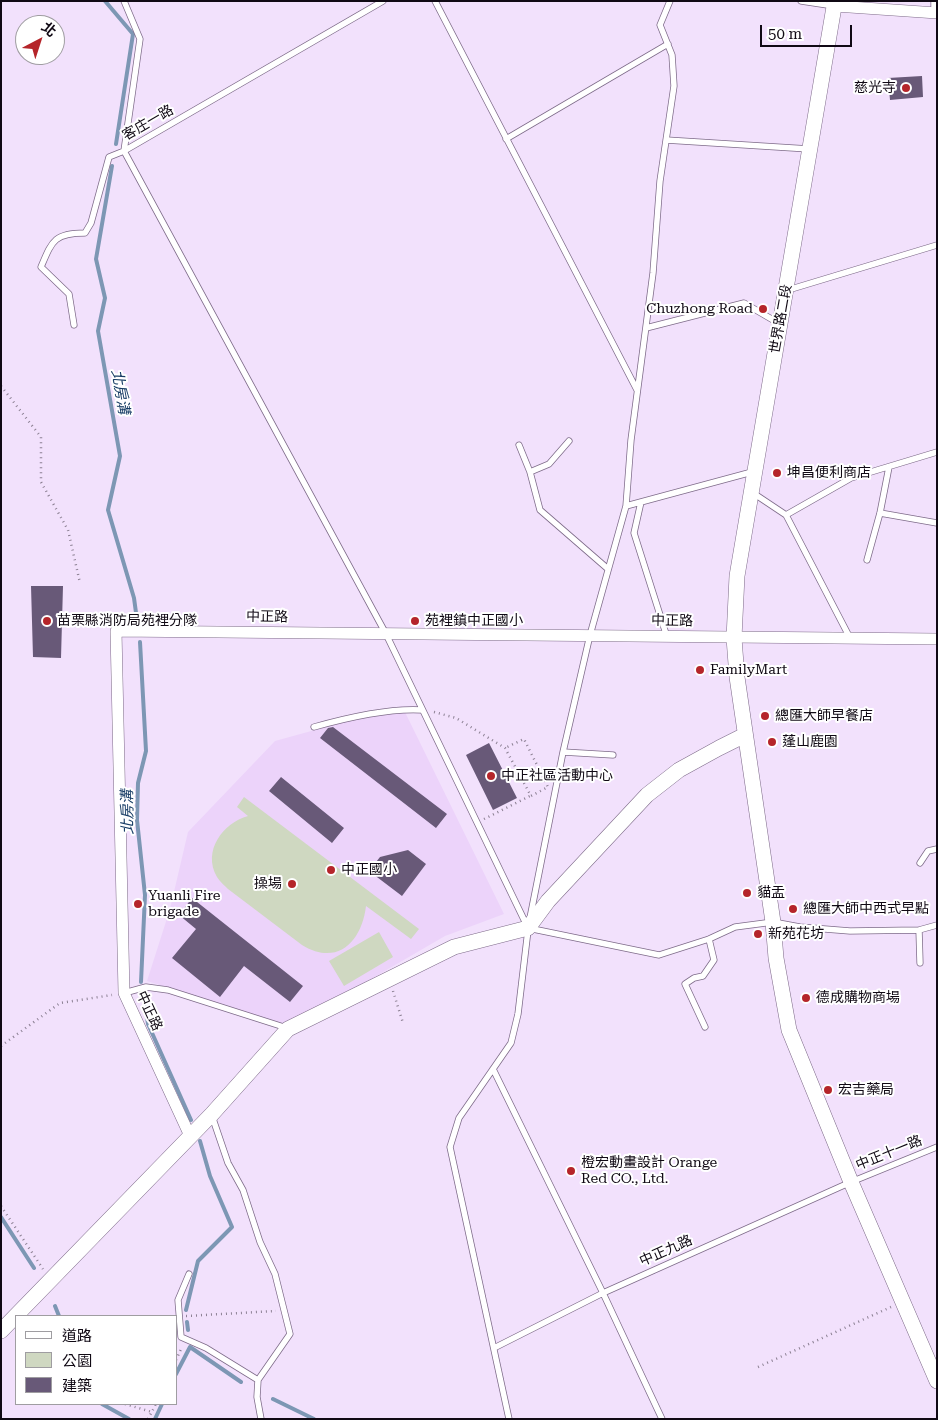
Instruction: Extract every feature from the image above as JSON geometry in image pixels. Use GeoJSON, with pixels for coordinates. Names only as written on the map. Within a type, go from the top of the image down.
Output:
{"type":"FeatureCollection","features":[{"type":"Feature","properties":{"kind":"main road","name":"世界路二段"},"geometry":{"type":"LineString","coordinates":[[835,4],[737,576],[734,638],[737,677],[773,922],[776,958],[789,1030],[851,1182],[937,1381]]}},
{"type":"Feature","properties":{"kind":"main road"},"geometry":{"type":"LineString","coordinates":[[16,1315],[212,1114],[288,1029],[454,947],[528,928],[548,902],[647,795],[678,770],[746,735]]}},
{"type":"Feature","properties":{"kind":"main road"},"geometry":{"type":"LineString","coordinates":[[1,1331],[15,1316]]}},
{"type":"Feature","properties":{"kind":"street"},"geometry":{"type":"LineString","coordinates":[[835,4],[935,9]]}},
{"type":"Feature","properties":{"kind":"street","name":"中正路"},"geometry":{"type":"LineString","coordinates":[[190,1136],[124,993],[116,631],[937,639]]}},
{"type":"Feature","properties":{"kind":"lane"},"geometry":{"type":"LineString","coordinates":[[124,1],[140,39],[124,151],[386,634],[528,928]]}},
{"type":"Feature","properties":{"kind":"lane","name":"客庄一路"},"geometry":{"type":"LineString","coordinates":[[74,325],[69,294],[41,268],[51,244],[67,233],[85,233],[91,223],[109,157],[124,151],[383,1]]}},
{"type":"Feature","properties":{"kind":"lane"},"geometry":{"type":"LineString","coordinates":[[435,1],[638,390]]}},
{"type":"Feature","properties":{"kind":"lane"},"geometry":{"type":"LineString","coordinates":[[509,1419],[450,1148],[458,1118],[511,1043],[518,1014],[528,928],[563,752],[590,635],[626,506],[631,440],[653,273],[660,180],[674,86],[672,55],[660,25],[670,1]]}},
{"type":"Feature","properties":{"kind":"lane"},"geometry":{"type":"LineString","coordinates":[[801,1],[835,4]]}},
{"type":"Feature","properties":{"kind":"lane"},"geometry":{"type":"LineString","coordinates":[[506,138],[668,44]]}},
{"type":"Feature","properties":{"kind":"lane"},"geometry":{"type":"LineString","coordinates":[[666,140],[810,149]]}},
{"type":"Feature","properties":{"kind":"lane"},"geometry":{"type":"LineString","coordinates":[[786,290],[937,245]]}},
{"type":"Feature","properties":{"kind":"lane"},"geometry":{"type":"LineString","coordinates":[[646,328],[744,303],[780,324]]}},
{"type":"Feature","properties":{"kind":"lane"},"geometry":{"type":"LineString","coordinates":[[530,472],[549,464],[569,440]]}},
{"type":"Feature","properties":{"kind":"lane"},"geometry":{"type":"LineString","coordinates":[[519,446],[530,472],[540,510],[608,569]]}},
{"type":"Feature","properties":{"kind":"lane"},"geometry":{"type":"LineString","coordinates":[[786,515],[850,478],[937,452]]}},
{"type":"Feature","properties":{"kind":"lane"},"geometry":{"type":"LineString","coordinates":[[867,560],[880,513],[889,467]]}},
{"type":"Feature","properties":{"kind":"lane"},"geometry":{"type":"LineString","coordinates":[[626,506],[754,471]]}},
{"type":"Feature","properties":{"kind":"lane"},"geometry":{"type":"LineString","coordinates":[[751,492],[786,515],[851,639]]}},
{"type":"Feature","properties":{"kind":"lane"},"geometry":{"type":"LineString","coordinates":[[641,502],[634,533],[667,636]]}},
{"type":"Feature","properties":{"kind":"lane"},"geometry":{"type":"LineString","coordinates":[[880,513],[937,523]]}},
{"type":"Feature","properties":{"kind":"lane"},"geometry":{"type":"LineString","coordinates":[[314,727],[340,719],[409,709],[422,710]]}},
{"type":"Feature","properties":{"kind":"lane"},"geometry":{"type":"LineString","coordinates":[[563,752],[613,755]]}},
{"type":"Feature","properties":{"kind":"lane"},"geometry":{"type":"LineString","coordinates":[[920,864],[928,851],[937,849]]}},
{"type":"Feature","properties":{"kind":"lane"},"geometry":{"type":"LineString","coordinates":[[528,928],[659,955],[709,939],[735,927],[773,922],[800,927],[850,931],[920,930],[937,925]]}},
{"type":"Feature","properties":{"kind":"lane"},"geometry":{"type":"LineString","coordinates":[[920,930],[920,963]]}},
{"type":"Feature","properties":{"kind":"lane"},"geometry":{"type":"LineString","coordinates":[[705,1027],[685,984],[694,978],[703,976],[714,960],[709,939]]}},
{"type":"Feature","properties":{"kind":"lane"},"geometry":{"type":"LineString","coordinates":[[124,993],[146,987],[168,990],[288,1029]]}},
{"type":"Feature","properties":{"kind":"lane"},"geometry":{"type":"LineString","coordinates":[[493,1069],[603,1293],[662,1419]]}},
{"type":"Feature","properties":{"kind":"lane"},"geometry":{"type":"LineString","coordinates":[[212,1114],[228,1162],[243,1190],[260,1242],[275,1274],[290,1334],[258,1380],[257,1398],[262,1419]]}},
{"type":"Feature","properties":{"kind":"lane","name":"中正十一路"},"geometry":{"type":"LineString","coordinates":[[851,1182],[937,1147]]}},
{"type":"Feature","properties":{"kind":"lane","name":"中正九路"},"geometry":{"type":"LineString","coordinates":[[494,1348],[603,1293],[851,1182]]}},
{"type":"Feature","properties":{"kind":"lane"},"geometry":{"type":"LineString","coordinates":[[189,1274],[178,1300],[182,1337],[206,1348],[258,1380]]}},
{"type":"Feature","properties":{"kind":"path"},"geometry":{"type":"LineString","coordinates":[[1,386],[41,437],[41,482],[68,530],[80,583]]}},
{"type":"Feature","properties":{"kind":"path"},"geometry":{"type":"LineString","coordinates":[[422,710],[456,718],[505,748],[530,796]]}},
{"type":"Feature","properties":{"kind":"path"},"geometry":{"type":"LineString","coordinates":[[477,822],[548,787],[524,739],[505,748]]}},
{"type":"Feature","properties":{"kind":"path"},"geometry":{"type":"LineString","coordinates":[[389,978],[403,1023]]}},
{"type":"Feature","properties":{"kind":"path"},"geometry":{"type":"LineString","coordinates":[[1,1046],[60,1003],[124,993]]}},
{"type":"Feature","properties":{"kind":"path"},"geometry":{"type":"LineString","coordinates":[[1,1206],[50,1280]]}},
{"type":"Feature","properties":{"kind":"path"},"geometry":{"type":"LineString","coordinates":[[758,1367],[902,1301]]}},
{"type":"Feature","properties":{"kind":"path"},"geometry":{"type":"LineString","coordinates":[[180,1316],[284,1310]]}},
{"type":"Feature","properties":{"kind":"path"},"geometry":{"type":"LineString","coordinates":[[178,1356],[186,1339]]}},
{"type":"Feature","properties":{"kind":"path"},"geometry":{"type":"LineString","coordinates":[[128,1405],[152,1412]]}},
{"type":"Feature","properties":{"kind":"path"},"geometry":{"type":"LineString","coordinates":[[148,1419],[156,1405]]}},
{"type":"Feature","properties":{"kind":"shaded area","name":"中正國小"},"geometry":{"type":"Polygon","coordinates":[[[402,706],[504,914],[445,936],[290,1026],[147,981],[170,909],[188,832],[275,741],[402,706]]]}},
{"type":"Feature","properties":{"kind":"green space"},"geometry":{"type":"Polygon","coordinates":[[[244,797],[419,929],[411,939],[366,906],[364,919],[359,930],[346,947],[337,952],[315,951],[302,945],[228,889],[218,879],[213,867],[212,857],[214,848],[223,832],[230,825],[248,816],[237,807],[244,797]]]}},
{"type":"Feature","properties":{"kind":"green space"},"geometry":{"type":"Polygon","coordinates":[[[379,932],[393,957],[344,986],[329,961],[379,932]]]}},
{"type":"Feature","properties":{"kind":"building","name":"慈光寺"},"geometry":{"type":"Polygon","coordinates":[[[922,76],[923,97],[890,100],[888,78],[922,76]]]}},
{"type":"Feature","properties":{"kind":"building","name":"苗栗縣消防局苑裡分隊"},"geometry":{"type":"Polygon","coordinates":[[[31,586],[63,586],[61,658],[33,657],[31,586]]]}},
{"type":"Feature","properties":{"kind":"building"},"geometry":{"type":"Polygon","coordinates":[[[333,727],[447,814],[436,828],[320,738],[328,728],[333,727]]]}},
{"type":"Feature","properties":{"kind":"building","name":"中正社區活動中心"},"geometry":{"type":"Polygon","coordinates":[[[489,743],[517,798],[493,810],[466,755],[489,743]]]}},
{"type":"Feature","properties":{"kind":"building"},"geometry":{"type":"Polygon","coordinates":[[[281,777],[344,828],[332,843],[269,791],[281,777]]]}},
{"type":"Feature","properties":{"kind":"building"},"geometry":{"type":"Polygon","coordinates":[[[408,850],[426,864],[402,896],[369,871],[380,857],[408,850]]]}},
{"type":"Feature","properties":{"kind":"building"},"geometry":{"type":"Polygon","coordinates":[[[192,898],[303,986],[290,1002],[244,966],[220,997],[172,958],[196,929],[179,915],[192,898]]]}},
{"type":"Feature","properties":{"kind":"waterway","name":"北房溝"},"geometry":{"type":"LineString","coordinates":[[105,1],[133,34],[116,144]]}},
{"type":"Feature","properties":{"kind":"waterway","name":"北房溝"},"geometry":{"type":"LineString","coordinates":[[112,166],[96,259],[105,298],[98,331],[120,456],[108,510],[134,598],[137,620]]}},
{"type":"Feature","properties":{"kind":"waterway","name":"北房溝"},"geometry":{"type":"LineString","coordinates":[[140,642],[146,751],[138,783],[137,820],[145,895],[141,982]]}},
{"type":"Feature","properties":{"kind":"waterway","name":"北房溝"},"geometry":{"type":"LineString","coordinates":[[144,998],[148,1024],[191,1120]]}},
{"type":"Feature","properties":{"kind":"waterway","name":"北房溝"},"geometry":{"type":"LineString","coordinates":[[186,1310],[198,1261],[232,1227],[210,1176],[200,1141]]}},
{"type":"Feature","properties":{"kind":"waterway"},"geometry":{"type":"LineString","coordinates":[[1,1217],[34,1268]]}},
{"type":"Feature","properties":{"kind":"waterway"},"geometry":{"type":"LineString","coordinates":[[55,1306],[59,1315]]}},
{"type":"Feature","properties":{"kind":"waterway","name":"北房溝"},"geometry":{"type":"LineString","coordinates":[[187,1322],[188,1330]]}},
{"type":"Feature","properties":{"kind":"waterway"},"geometry":{"type":"LineString","coordinates":[[178,1370],[190,1347],[241,1382]]}},
{"type":"Feature","properties":{"kind":"waterway"},"geometry":{"type":"LineString","coordinates":[[273,1399],[314,1419]]}},
{"type":"Feature","properties":{"kind":"waterway"},"geometry":{"type":"LineString","coordinates":[[104,1405],[129,1419]]}},
{"type":"Feature","properties":{"kind":"waterway"},"geometry":{"type":"LineString","coordinates":[[155,1419],[162,1405]]}},
{"type":"Feature","properties":{"kind":"place","name":"慈光寺"},"geometry":{"type":"Point","coordinates":[906,88]}},
{"type":"Feature","properties":{"kind":"place","name":"Chuzhong Road"},"geometry":{"type":"Point","coordinates":[763,309]}},
{"type":"Feature","properties":{"kind":"place","name":"坤昌便利商店"},"geometry":{"type":"Point","coordinates":[777,473]}},
{"type":"Feature","properties":{"kind":"place","name":"苗栗縣消防局苑裡分隊"},"geometry":{"type":"Point","coordinates":[47,621]}},
{"type":"Feature","properties":{"kind":"place","name":"苑裡鎮中正國小"},"geometry":{"type":"Point","coordinates":[415,621]}},
{"type":"Feature","properties":{"kind":"place","name":"FamilyMart"},"geometry":{"type":"Point","coordinates":[700,670]}},
{"type":"Feature","properties":{"kind":"place","name":"總匯大師早餐店"},"geometry":{"type":"Point","coordinates":[765,716]}},
{"type":"Feature","properties":{"kind":"place","name":"蓬山鹿園"},"geometry":{"type":"Point","coordinates":[772,742]}},
{"type":"Feature","properties":{"kind":"place","name":"中正社區活動中心"},"geometry":{"type":"Point","coordinates":[491,776]}},
{"type":"Feature","properties":{"kind":"place","name":"中正國小"},"geometry":{"type":"Point","coordinates":[331,870]}},
{"type":"Feature","properties":{"kind":"place","name":"操場"},"geometry":{"type":"Point","coordinates":[292,884]}},
{"type":"Feature","properties":{"kind":"place","name":"貓盂"},"geometry":{"type":"Point","coordinates":[747,893]}},
{"type":"Feature","properties":{"kind":"place","name":"Yuanli Fire brigade"},"geometry":{"type":"Point","coordinates":[138,904]}},
{"type":"Feature","properties":{"kind":"place","name":"總匯大師中西式早點"},"geometry":{"type":"Point","coordinates":[793,909]}},
{"type":"Feature","properties":{"kind":"place","name":"新苑花坊"},"geometry":{"type":"Point","coordinates":[758,934]}},
{"type":"Feature","properties":{"kind":"place","name":"德成購物商場"},"geometry":{"type":"Point","coordinates":[806,998]}},
{"type":"Feature","properties":{"kind":"place","name":"宏吉藥局"},"geometry":{"type":"Point","coordinates":[828,1090]}},
{"type":"Feature","properties":{"kind":"place","name":"橙宏動畫設計 Orange Red CO., Ltd."},"geometry":{"type":"Point","coordinates":[571,1171]}}]}
